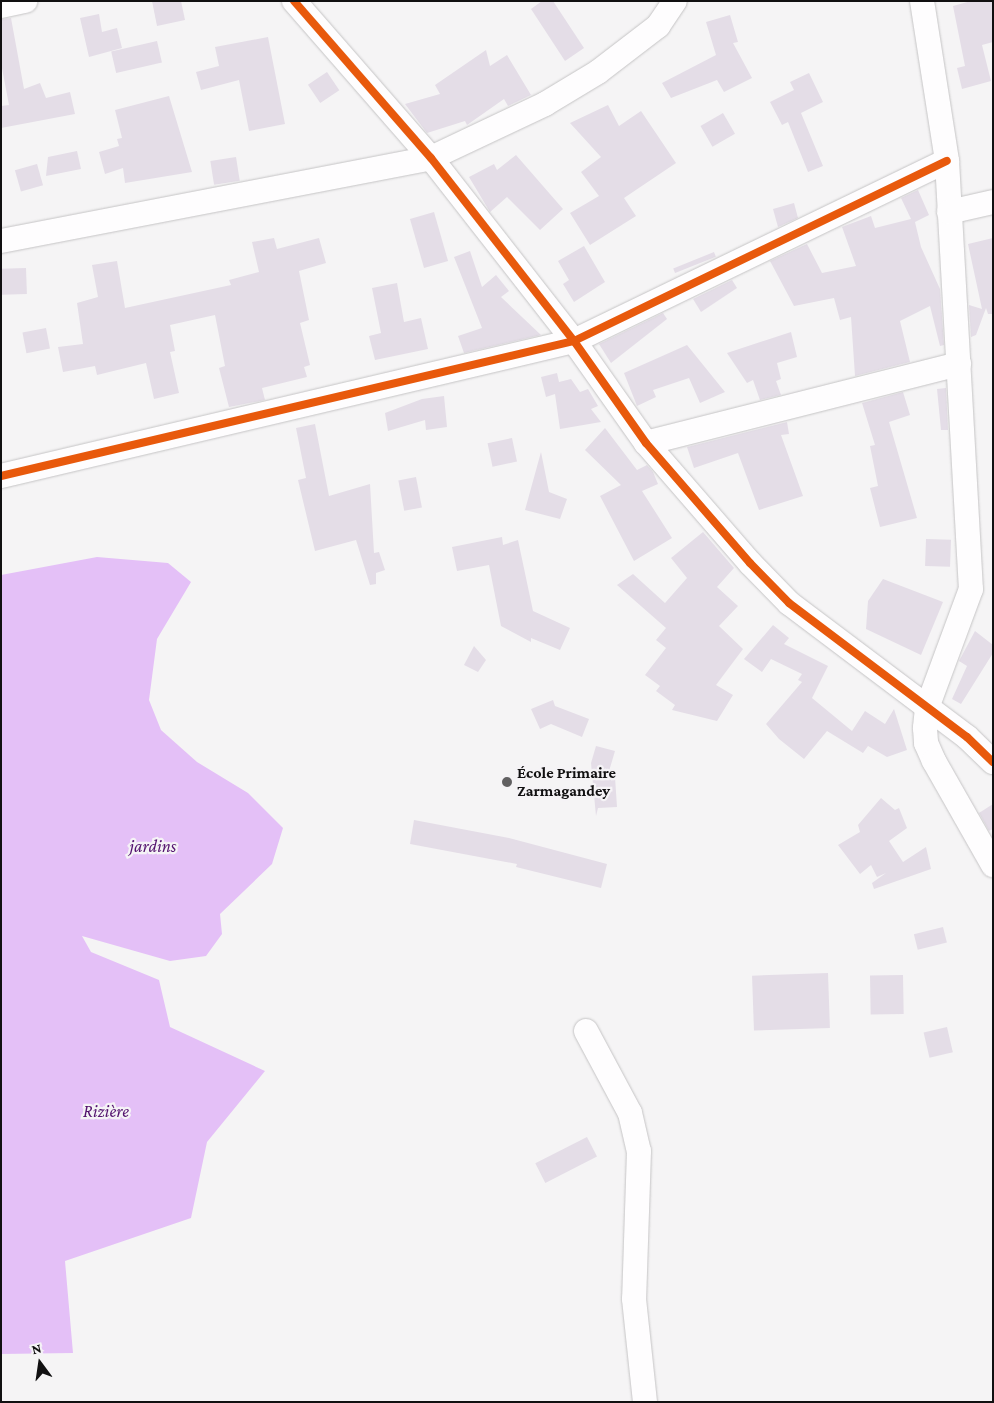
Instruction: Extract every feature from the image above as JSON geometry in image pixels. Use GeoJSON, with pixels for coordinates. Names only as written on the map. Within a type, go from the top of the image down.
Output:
{"type":"FeatureCollection","features":[{"type":"Feature","properties":{"kind":"street"},"geometry":{"type":"LineString","coordinates":[[1,6],[25,1]]}},
{"type":"Feature","properties":{"kind":"street"},"geometry":{"type":"LineString","coordinates":[[294,1],[431,158],[574,341],[646,443],[789,603],[927,708],[993,762]]}},
{"type":"Feature","properties":{"kind":"street"},"geometry":{"type":"LineString","coordinates":[[1,241],[431,158],[545,104],[598,72],[658,26],[675,1]]}},
{"type":"Feature","properties":{"kind":"street"},"geometry":{"type":"LineString","coordinates":[[922,1],[947,161],[971,590],[927,708],[926,743],[993,865]]}},
{"type":"Feature","properties":{"kind":"street"},"geometry":{"type":"LineString","coordinates":[[1,476],[574,341],[947,161]]}},
{"type":"Feature","properties":{"kind":"street"},"geometry":{"type":"LineString","coordinates":[[949,212],[993,202]]}},
{"type":"Feature","properties":{"kind":"street"},"geometry":{"type":"LineString","coordinates":[[646,443],[959,364]]}},
{"type":"Feature","properties":{"kind":"street"},"geometry":{"type":"LineString","coordinates":[[586,1031],[630,1113],[638,1151],[634,1299],[645,1402]]}},
{"type":"Feature","properties":{"kind":"water"},"geometry":{"type":"Polygon","coordinates":[[[97,557],[168,563],[191,582],[157,639],[149,700],[161,730],[197,762],[248,793],[283,828],[272,864],[220,914],[222,934],[206,956],[170,961],[82,936],[91,952],[159,980],[170,1027],[265,1071],[207,1142],[191,1218],[65,1261],[73,1353],[1,1354],[1,575],[97,557]]]}},
{"type":"Feature","properties":{"kind":"building"},"geometry":{"type":"Polygon","coordinates":[[[152,1],[181,1],[185,20],[157,26],[152,1]]]}},
{"type":"Feature","properties":{"kind":"building"},"geometry":{"type":"Polygon","coordinates":[[[542,1],[553,1],[584,48],[565,61],[531,9],[542,1]]]}},
{"type":"Feature","properties":{"kind":"building"},"geometry":{"type":"Polygon","coordinates":[[[971,1],[993,1],[993,42],[982,45],[991,81],[962,89],[957,68],[965,66],[953,6],[971,1]]]}},
{"type":"Feature","properties":{"kind":"building"},"geometry":{"type":"Polygon","coordinates":[[[99,14],[102,32],[117,28],[122,48],[89,57],[80,18],[99,14]]]}},
{"type":"Feature","properties":{"kind":"building"},"geometry":{"type":"Polygon","coordinates":[[[730,15],[738,42],[733,43],[752,78],[724,92],[717,80],[671,98],[662,83],[716,55],[706,22],[730,15]]]}},
{"type":"Feature","properties":{"kind":"building"},"geometry":{"type":"Polygon","coordinates":[[[11,18],[24,89],[40,83],[46,98],[70,92],[75,114],[1,128],[1,106],[9,105],[1,63],[1,19],[11,18]]]}},
{"type":"Feature","properties":{"kind":"building"},"geometry":{"type":"Polygon","coordinates":[[[268,37],[285,124],[249,131],[239,80],[201,90],[196,72],[219,66],[215,47],[268,37]]]}},
{"type":"Feature","properties":{"kind":"building"},"geometry":{"type":"Polygon","coordinates":[[[157,41],[162,62],[116,73],[111,52],[157,41]]]}},
{"type":"Feature","properties":{"kind":"building"},"geometry":{"type":"Polygon","coordinates":[[[486,50],[490,66],[507,55],[531,95],[508,106],[504,99],[467,125],[465,121],[427,133],[405,104],[440,94],[435,85],[486,50]]]}},
{"type":"Feature","properties":{"kind":"building"},"geometry":{"type":"Polygon","coordinates":[[[327,72],[339,90],[320,103],[308,85],[327,72]]]}},
{"type":"Feature","properties":{"kind":"building"},"geometry":{"type":"Polygon","coordinates":[[[809,73],[823,102],[801,113],[823,166],[808,172],[788,122],[782,125],[770,102],[794,90],[790,82],[809,73]]]}},
{"type":"Feature","properties":{"kind":"building"},"geometry":{"type":"Polygon","coordinates":[[[169,96],[192,172],[125,183],[123,168],[105,174],[99,152],[119,146],[117,139],[122,138],[115,110],[169,96]]]}},
{"type":"Feature","properties":{"kind":"building"},"geometry":{"type":"Polygon","coordinates":[[[608,105],[619,126],[641,111],[676,163],[624,198],[636,216],[590,245],[570,213],[599,196],[581,172],[601,157],[570,123],[608,105]]]}},
{"type":"Feature","properties":{"kind":"building"},"geometry":{"type":"Polygon","coordinates":[[[723,113],[735,134],[712,147],[700,126],[723,113]]]}},
{"type":"Feature","properties":{"kind":"building"},"geometry":{"type":"Polygon","coordinates":[[[77,151],[81,169],[46,176],[48,157],[77,151]]]}},
{"type":"Feature","properties":{"kind":"building"},"geometry":{"type":"Polygon","coordinates":[[[516,155],[563,209],[540,230],[507,197],[490,212],[469,177],[494,164],[497,170],[516,155]]]}},
{"type":"Feature","properties":{"kind":"building"},"geometry":{"type":"Polygon","coordinates":[[[236,157],[240,181],[214,185],[210,161],[236,157]]]}},
{"type":"Feature","properties":{"kind":"building"},"geometry":{"type":"Polygon","coordinates":[[[37,164],[43,185],[21,191],[15,170],[37,164]]]}},
{"type":"Feature","properties":{"kind":"building"},"geometry":{"type":"Polygon","coordinates":[[[918,190],[929,215],[915,222],[921,247],[940,289],[944,345],[940,346],[930,306],[900,321],[910,362],[855,376],[851,317],[840,320],[834,298],[794,306],[770,261],[807,244],[822,273],[856,266],[842,227],[871,216],[875,228],[911,219],[901,198],[918,190]]]}},
{"type":"Feature","properties":{"kind":"building"},"geometry":{"type":"Polygon","coordinates":[[[794,203],[798,218],[778,227],[773,209],[794,203]]]}},
{"type":"Feature","properties":{"kind":"building"},"geometry":{"type":"Polygon","coordinates":[[[434,212],[448,261],[424,268],[410,219],[434,212]]]}},
{"type":"Feature","properties":{"kind":"building"},"geometry":{"type":"Polygon","coordinates":[[[274,238],[277,249],[319,238],[326,263],[299,271],[309,320],[300,323],[310,365],[304,367],[307,377],[262,388],[265,400],[229,407],[219,368],[225,366],[215,315],[170,325],[175,351],[170,352],[179,393],[154,399],[146,363],[97,375],[95,366],[63,372],[58,347],[83,344],[77,303],[98,297],[92,265],[117,261],[125,308],[231,285],[229,280],[259,272],[252,242],[274,238]]]}},
{"type":"Feature","properties":{"kind":"building"},"geometry":{"type":"Polygon","coordinates":[[[993,238],[993,314],[988,314],[986,308],[976,335],[971,337],[969,305],[982,309],[968,244],[993,238]]]}},
{"type":"Feature","properties":{"kind":"building"},"geometry":{"type":"Polygon","coordinates":[[[584,246],[605,282],[574,302],[563,284],[569,280],[558,261],[584,246]]]}},
{"type":"Feature","properties":{"kind":"building"},"geometry":{"type":"Polygon","coordinates":[[[470,251],[482,287],[496,275],[509,291],[501,297],[541,335],[464,353],[458,336],[482,328],[454,257],[470,251]]]}},
{"type":"Feature","properties":{"kind":"building"},"geometry":{"type":"Polygon","coordinates":[[[714,252],[716,257],[675,273],[673,268],[714,252]]]}},
{"type":"Feature","properties":{"kind":"building"},"geometry":{"type":"Polygon","coordinates":[[[26,268],[27,294],[2,295],[1,269],[26,268]]]}},
{"type":"Feature","properties":{"kind":"building"},"geometry":{"type":"Polygon","coordinates":[[[732,280],[737,288],[701,312],[693,299],[732,280]]]}},
{"type":"Feature","properties":{"kind":"building"},"geometry":{"type":"Polygon","coordinates":[[[397,283],[404,322],[421,318],[428,349],[375,360],[369,336],[381,333],[372,288],[397,283]]]}},
{"type":"Feature","properties":{"kind":"building"},"geometry":{"type":"Polygon","coordinates":[[[663,313],[667,319],[611,363],[599,344],[663,313]]]}},
{"type":"Feature","properties":{"kind":"building"},"geometry":{"type":"Polygon","coordinates":[[[46,328],[50,349],[26,353],[22,333],[46,328]]]}},
{"type":"Feature","properties":{"kind":"building"},"geometry":{"type":"Polygon","coordinates":[[[791,332],[797,357],[777,363],[781,379],[776,381],[781,395],[760,400],[753,380],[747,383],[727,353],[791,332]]]}},
{"type":"Feature","properties":{"kind":"building"},"geometry":{"type":"Polygon","coordinates":[[[687,345],[725,392],[700,403],[689,378],[653,390],[656,397],[637,406],[624,373],[687,345]]]}},
{"type":"Feature","properties":{"kind":"building"},"geometry":{"type":"Polygon","coordinates":[[[557,373],[559,382],[571,379],[580,392],[588,389],[598,406],[591,409],[601,422],[560,429],[555,394],[546,397],[541,377],[557,373]]]}},
{"type":"Feature","properties":{"kind":"building"},"geometry":{"type":"Polygon","coordinates":[[[946,388],[948,430],[941,430],[937,389],[946,388]]]}},
{"type":"Feature","properties":{"kind":"building"},"geometry":{"type":"Polygon","coordinates":[[[903,392],[910,415],[889,422],[917,518],[880,527],[870,488],[878,486],[870,446],[875,445],[862,403],[903,392]]]}},
{"type":"Feature","properties":{"kind":"building"},"geometry":{"type":"Polygon","coordinates":[[[444,396],[447,427],[426,430],[425,420],[388,431],[385,413],[422,399],[444,396]]]}},
{"type":"Feature","properties":{"kind":"building"},"geometry":{"type":"Polygon","coordinates":[[[787,422],[789,434],[781,435],[803,496],[759,510],[738,453],[694,468],[687,447],[787,422]]]}},
{"type":"Feature","properties":{"kind":"building"},"geometry":{"type":"Polygon","coordinates":[[[315,424],[329,496],[370,484],[374,553],[379,552],[385,570],[376,573],[376,584],[370,585],[356,540],[315,551],[298,480],[306,478],[296,428],[315,424]]]}},
{"type":"Feature","properties":{"kind":"building"},"geometry":{"type":"Polygon","coordinates":[[[605,428],[637,470],[647,465],[653,472],[658,484],[642,491],[672,538],[634,561],[600,496],[621,485],[585,450],[605,428]]]}},
{"type":"Feature","properties":{"kind":"building"},"geometry":{"type":"Polygon","coordinates":[[[512,438],[517,461],[493,467],[488,443],[512,438]]]}},
{"type":"Feature","properties":{"kind":"building"},"geometry":{"type":"Polygon","coordinates":[[[541,452],[549,492],[567,499],[560,519],[525,510],[541,452]]]}},
{"type":"Feature","properties":{"kind":"building"},"geometry":{"type":"Polygon","coordinates":[[[416,477],[422,507],[404,511],[398,480],[416,477]]]}},
{"type":"Feature","properties":{"kind":"building"},"geometry":{"type":"Polygon","coordinates":[[[703,532],[734,568],[717,587],[738,606],[719,626],[743,649],[716,685],[733,695],[717,721],[672,710],[675,705],[656,691],[660,686],[645,675],[666,648],[656,640],[666,628],[617,585],[633,574],[665,603],[687,578],[671,558],[703,532]]]}},
{"type":"Feature","properties":{"kind":"building"},"geometry":{"type":"Polygon","coordinates":[[[502,537],[503,545],[518,540],[533,611],[570,628],[560,650],[531,638],[531,642],[501,626],[489,565],[457,571],[452,547],[502,537]]]}},
{"type":"Feature","properties":{"kind":"building"},"geometry":{"type":"Polygon","coordinates":[[[926,539],[951,540],[950,567],[925,566],[926,539]]]}},
{"type":"Feature","properties":{"kind":"building"},"geometry":{"type":"Polygon","coordinates":[[[883,579],[943,602],[921,655],[866,629],[868,601],[883,579]]]}},
{"type":"Feature","properties":{"kind":"building"},"geometry":{"type":"Polygon","coordinates":[[[773,625],[789,638],[784,644],[828,666],[812,698],[852,731],[865,711],[885,724],[894,709],[907,750],[887,757],[868,746],[863,753],[827,731],[804,759],[779,739],[766,724],[802,682],[798,680],[802,674],[771,659],[762,672],[744,659],[773,625]]]}},
{"type":"Feature","properties":{"kind":"building"},"geometry":{"type":"Polygon","coordinates":[[[975,631],[993,645],[993,653],[961,704],[952,699],[967,666],[959,661],[975,631]]]}},
{"type":"Feature","properties":{"kind":"building"},"geometry":{"type":"Polygon","coordinates":[[[474,646],[486,660],[478,672],[464,665],[474,646]]]}},
{"type":"Feature","properties":{"kind":"building"},"geometry":{"type":"Polygon","coordinates":[[[553,700],[555,706],[589,719],[582,737],[551,724],[540,729],[531,709],[553,700]]]}},
{"type":"Feature","properties":{"kind":"building"},"geometry":{"type":"Polygon","coordinates":[[[596,746],[615,751],[607,778],[615,777],[617,807],[598,808],[596,816],[591,763],[596,746]]]}},
{"type":"Feature","properties":{"kind":"building"},"geometry":{"type":"Polygon","coordinates":[[[881,798],[895,810],[899,808],[907,828],[889,841],[903,862],[926,847],[931,869],[874,889],[872,883],[886,873],[877,877],[871,865],[860,874],[838,845],[860,832],[858,825],[881,798]]]}},
{"type":"Feature","properties":{"kind":"building"},"geometry":{"type":"Polygon","coordinates":[[[993,804],[993,829],[989,831],[979,813],[993,804]]]}},
{"type":"Feature","properties":{"kind":"building"},"geometry":{"type":"Polygon","coordinates":[[[414,820],[509,838],[607,864],[601,888],[516,867],[517,864],[410,844],[414,820]]]}},
{"type":"Feature","properties":{"kind":"building"},"geometry":{"type":"Polygon","coordinates":[[[943,927],[947,943],[918,950],[914,934],[943,927]]]}},
{"type":"Feature","properties":{"kind":"building"},"geometry":{"type":"Polygon","coordinates":[[[828,973],[830,1028],[754,1031],[752,976],[828,973]]]}},
{"type":"Feature","properties":{"kind":"building"},"geometry":{"type":"Polygon","coordinates":[[[903,975],[904,1014],[871,1015],[870,976],[903,975]]]}},
{"type":"Feature","properties":{"kind":"building"},"geometry":{"type":"Polygon","coordinates":[[[947,1027],[953,1052],[929,1058],[924,1032],[947,1027]]]}},
{"type":"Feature","properties":{"kind":"building"},"geometry":{"type":"Polygon","coordinates":[[[587,1137],[597,1157],[545,1183],[535,1163],[587,1137]]]}},
{"type":"Feature","properties":{"kind":"cycle path"},"geometry":{"type":"LineString","coordinates":[[294,1],[431,158],[574,341],[646,443],[750,563],[789,603],[967,737],[993,762]]}},
{"type":"Feature","properties":{"kind":"cycle path"},"geometry":{"type":"LineString","coordinates":[[1,476],[574,341],[947,161]]}},
{"type":"Feature","properties":{"kind":"place","name":"École Primaire Zarmagandey"},"geometry":{"type":"Point","coordinates":[507,782]}},
{"type":"Feature","properties":{"kind":"water label","name":"jardins"},"geometry":{"type":"Point","coordinates":[153,846]}},
{"type":"Feature","properties":{"kind":"water label","name":"Rizière"},"geometry":{"type":"Point","coordinates":[106,1111]}}]}
